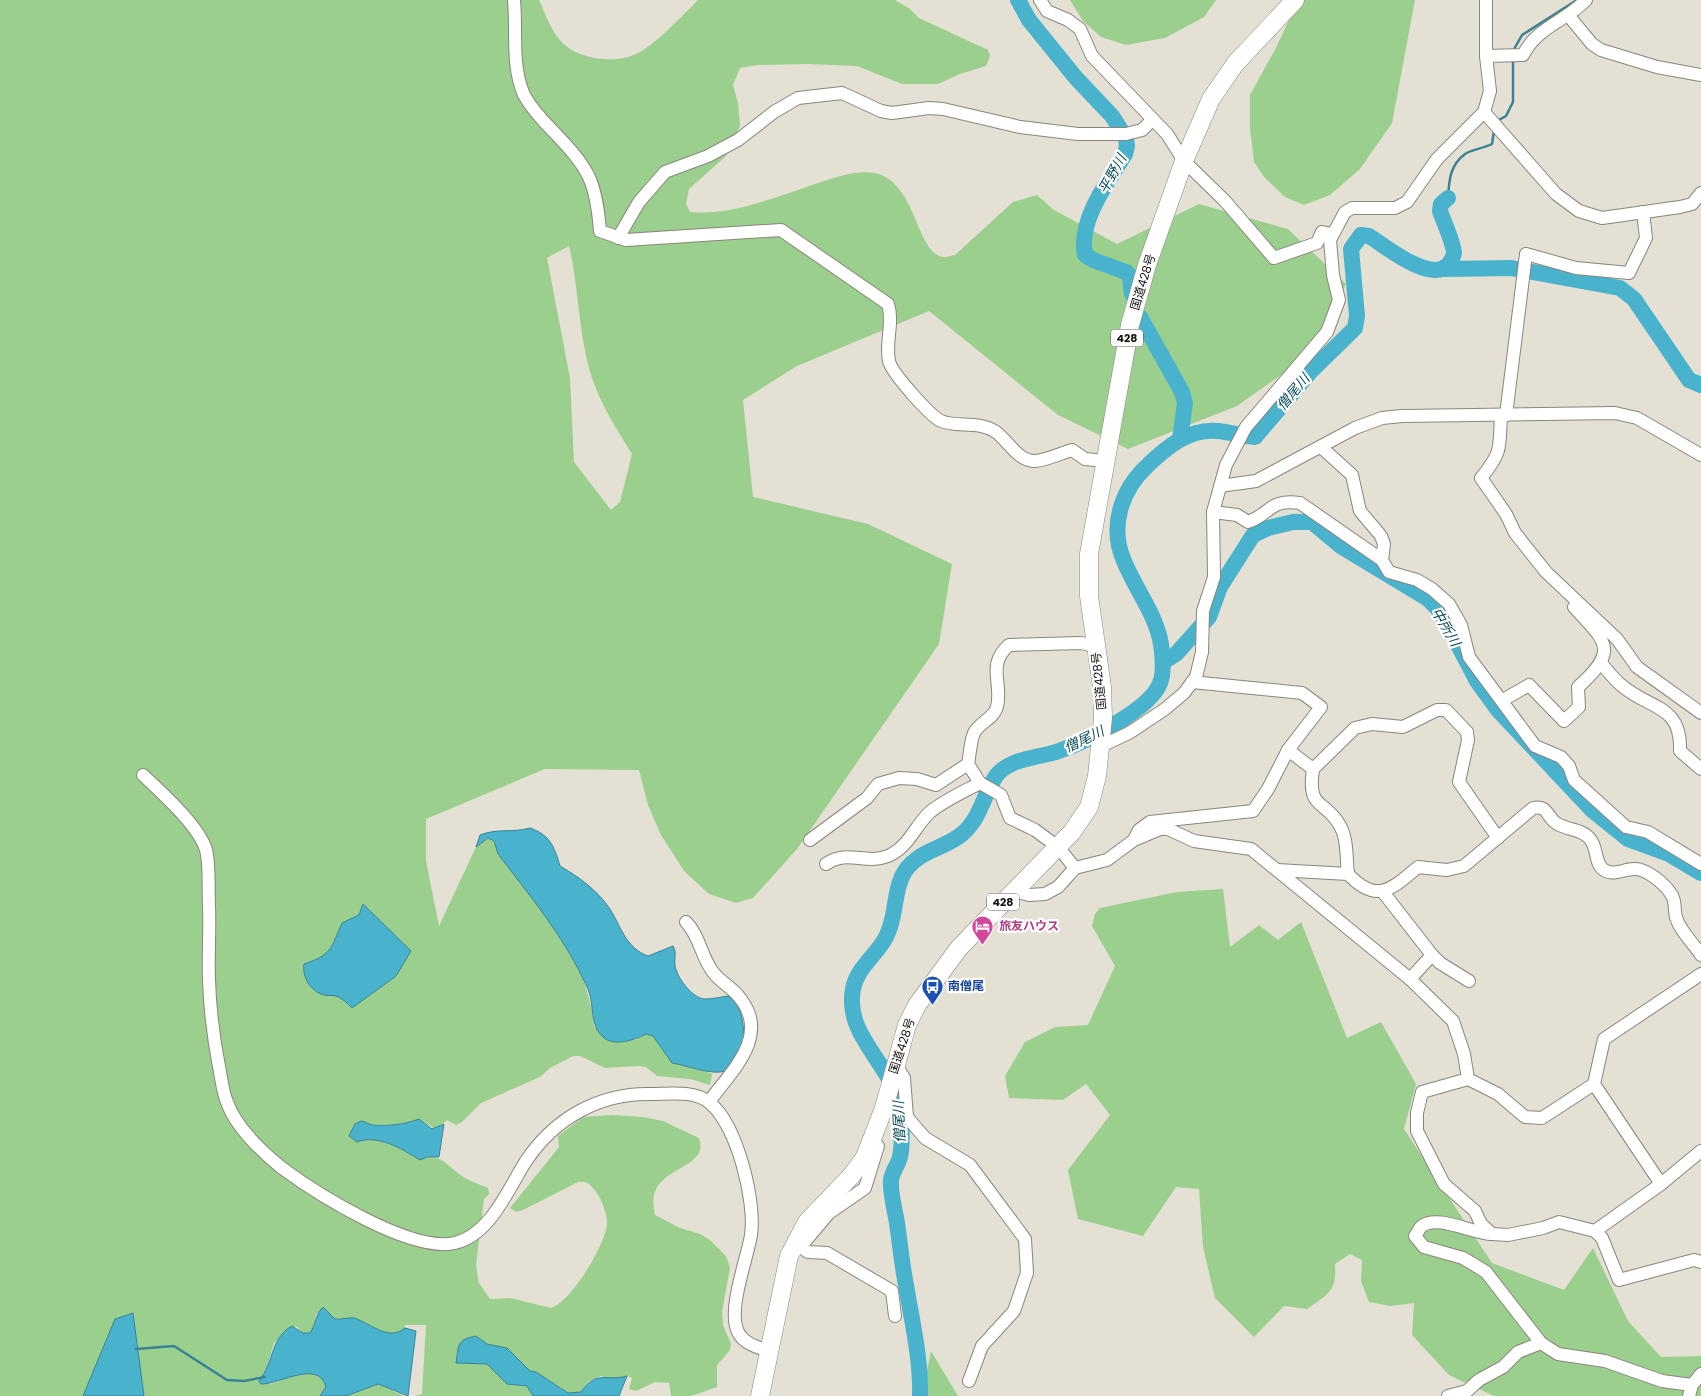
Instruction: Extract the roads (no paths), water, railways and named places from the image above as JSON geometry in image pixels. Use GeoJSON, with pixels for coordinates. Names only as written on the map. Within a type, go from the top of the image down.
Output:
{"type":"FeatureCollection","features":[{"type":"Feature","properties":{"kind":"highway","name":"国道428号"},"geometry":{"type":"LineString","coordinates":[[760,1396],[784,1275],[807,1222],[852,1175],[865,1157],[884,1108],[907,1025],[929,986],[959,948],[1072,832],[1088,807],[1097,776],[1102,732],[1096,646],[1089,596],[1089,554],[1135,305],[1184,161],[1201,120],[1223,81],[1248,48],[1295,0]]}},
{"type":"Feature","properties":{"kind":"street"},"geometry":{"type":"LineString","coordinates":[[514,0],[517,76],[525,96],[537,114],[579,158],[588,172],[597,204],[600,231],[618,238],[781,230],[888,304],[892,315],[889,360],[893,370],[939,419],[970,423],[995,431],[1024,458],[1035,461],[1072,450],[1085,459],[1105,461]]}},
{"type":"Feature","properties":{"kind":"street"},"geometry":{"type":"LineString","coordinates":[[1040,0],[1047,11],[1068,20],[1080,29],[1092,56],[1167,134],[1184,161],[1225,201],[1274,258],[1317,243],[1322,232],[1331,234]]}},
{"type":"Feature","properties":{"kind":"street"},"geometry":{"type":"LineString","coordinates":[[1102,732],[1129,733],[1165,709],[1184,692],[1196,677],[1202,652],[1203,611],[1214,577],[1213,512],[1220,486],[1237,441],[1246,427],[1327,332],[1339,300],[1329,249],[1331,234],[1345,212],[1352,208],[1394,208],[1407,202],[1437,158],[1484,112],[1490,91],[1486,56],[1486,0]]}},
{"type":"Feature","properties":{"kind":"street"},"geometry":{"type":"LineString","coordinates":[[1486,56],[1524,55],[1529,43],[1539,33],[1568,15],[1586,0]]}},
{"type":"Feature","properties":{"kind":"street"},"geometry":{"type":"LineString","coordinates":[[1568,15],[1592,44],[1601,50],[1657,67],[1701,75]]}},
{"type":"Feature","properties":{"kind":"street"},"geometry":{"type":"LineString","coordinates":[[618,238],[639,202],[665,172],[708,156],[738,140],[798,98],[842,93],[880,111],[892,113],[930,108],[943,109],[1020,127],[1078,134],[1126,134],[1142,130],[1152,120]]}},
{"type":"Feature","properties":{"kind":"street"},"geometry":{"type":"LineString","coordinates":[[1484,112],[1556,194],[1579,211],[1602,218],[1643,212],[1692,204],[1701,193]]}},
{"type":"Feature","properties":{"kind":"street"},"geometry":{"type":"LineString","coordinates":[[1643,212],[1646,238],[1629,273],[1576,268],[1526,254],[1499,451],[1496,459],[1481,478],[1506,514],[1515,533],[1549,575],[1617,639],[1637,667],[1701,713]]}},
{"type":"Feature","properties":{"kind":"street"},"geometry":{"type":"LineString","coordinates":[[1220,486],[1256,481],[1356,428],[1382,418],[1615,413],[1637,418],[1701,455]]}},
{"type":"Feature","properties":{"kind":"street"},"geometry":{"type":"LineString","coordinates":[[1321,447],[1352,476],[1360,511],[1381,536],[1384,544],[1382,560]]}},
{"type":"Feature","properties":{"kind":"street"},"geometry":{"type":"LineString","coordinates":[[1213,512],[1237,515],[1248,522],[1258,519],[1272,505],[1286,501],[1300,503],[1382,560],[1389,572],[1417,580],[1432,589],[1449,604],[1461,625],[1469,657],[1535,746],[1561,757],[1569,766],[1574,780],[1626,827],[1648,832],[1701,864]]}},
{"type":"Feature","properties":{"kind":"street"},"geometry":{"type":"LineString","coordinates":[[1502,700],[1529,685],[1564,721],[1579,707],[1578,687],[1601,664],[1605,656],[1605,645],[1598,634],[1548,584],[1549,575]]}},
{"type":"Feature","properties":{"kind":"street"},"geometry":{"type":"LineString","coordinates":[[1075,868],[1058,847],[1035,830],[1010,818],[1001,795],[980,782],[968,764],[974,733],[995,711],[997,705],[996,665],[998,657],[1003,650],[1009,645],[1018,644],[1081,643],[1096,646]]}},
{"type":"Feature","properties":{"kind":"street"},"geometry":{"type":"LineString","coordinates":[[1601,664],[1620,685],[1656,708],[1666,711],[1681,734],[1680,752],[1701,769]]}},
{"type":"Feature","properties":{"kind":"street"},"geometry":{"type":"LineString","coordinates":[[1134,840],[1139,830],[1150,822],[1253,811],[1268,790],[1288,750],[1321,707],[1302,693],[1192,682]]}},
{"type":"Feature","properties":{"kind":"street"},"geometry":{"type":"LineString","coordinates":[[1498,838],[1459,782],[1468,740],[1467,732],[1446,710],[1437,710],[1403,727],[1372,724],[1355,728],[1313,769],[1313,795],[1316,802],[1332,813],[1342,831],[1348,874],[1359,886],[1369,891],[1383,892],[1401,881],[1418,867],[1446,870],[1464,866],[1498,838],[1533,808],[1545,808],[1554,822],[1566,829],[1584,834],[1590,838],[1598,863],[1604,870],[1612,873],[1638,869],[1650,874],[1671,894],[1676,920],[1701,955]]}},
{"type":"Feature","properties":{"kind":"street"},"geometry":{"type":"LineString","coordinates":[[1288,750],[1313,769]]}},
{"type":"Feature","properties":{"kind":"street"},"geometry":{"type":"LineString","coordinates":[[810,840],[866,798],[878,784],[899,778],[916,779],[936,785],[968,764]]}},
{"type":"Feature","properties":{"kind":"street"},"geometry":{"type":"LineString","coordinates":[[142,775],[174,804],[206,850],[209,980],[216,1050],[226,1101],[234,1117],[248,1137],[279,1165],[332,1201],[411,1239],[439,1244],[456,1243],[484,1225],[539,1146],[573,1114],[600,1100],[629,1093],[693,1095],[709,1102],[725,1119],[737,1143],[752,1216],[751,1232],[735,1320],[742,1338],[752,1346],[768,1351]]}},
{"type":"Feature","properties":{"kind":"street"},"geometry":{"type":"LineString","coordinates":[[826,864],[842,856],[876,859],[889,855],[908,842],[922,821],[931,812],[980,782]]}},
{"type":"Feature","properties":{"kind":"street"},"geometry":{"type":"LineString","coordinates":[[1014,891],[1029,895],[1045,894],[1058,887],[1075,868],[1107,860],[1134,840],[1160,828],[1168,828],[1194,841],[1251,849],[1410,979],[1452,1022],[1464,1054],[1468,1079]]}},
{"type":"Feature","properties":{"kind":"street"},"geometry":{"type":"LineString","coordinates":[[1277,870],[1348,874]]}},
{"type":"Feature","properties":{"kind":"street"},"geometry":{"type":"LineString","coordinates":[[1383,892],[1432,955],[1440,963],[1469,981]]}},
{"type":"Feature","properties":{"kind":"street"},"geometry":{"type":"LineString","coordinates":[[686,922],[697,935],[714,974],[742,1000],[748,1012],[750,1024],[750,1038],[737,1068],[709,1102]]}},
{"type":"Feature","properties":{"kind":"street"},"geometry":{"type":"LineString","coordinates":[[1410,979],[1432,955]]}},
{"type":"Feature","properties":{"kind":"street"},"geometry":{"type":"LineString","coordinates":[[1492,1234],[1481,1224],[1475,1211],[1444,1184],[1417,1131],[1417,1113],[1422,1092],[1468,1079],[1498,1094],[1525,1117],[1542,1118],[1594,1084],[1604,1039],[1701,974]]}},
{"type":"Feature","properties":{"kind":"street"},"geometry":{"type":"LineString","coordinates":[[893,1074],[904,1078],[907,1117],[924,1138],[970,1165],[1025,1239],[1027,1273],[1014,1311],[982,1346],[969,1381]]}},
{"type":"Feature","properties":{"kind":"street"},"geometry":{"type":"LineString","coordinates":[[1594,1084],[1660,1184]]}},
{"type":"Feature","properties":{"kind":"street"},"geometry":{"type":"LineString","coordinates":[[1595,1231],[1660,1184],[1701,1151]]}},
{"type":"Feature","properties":{"kind":"street"},"geometry":{"type":"LineString","coordinates":[[1701,1262],[1694,1260],[1619,1280],[1602,1238],[1595,1231],[1559,1222],[1525,1231],[1492,1234],[1463,1229],[1448,1223],[1433,1223],[1422,1226],[1415,1236],[1424,1247],[1463,1258],[1486,1272],[1541,1343],[1558,1354],[1605,1361],[1662,1382],[1691,1390],[1701,1374]]}},
{"type":"Feature","properties":{"kind":"street"},"geometry":{"type":"LineString","coordinates":[[798,1245],[808,1252],[827,1253],[892,1291],[896,1316]]}},
{"type":"Feature","properties":{"kind":"street"},"geometry":{"type":"LineString","coordinates":[[1448,1396],[1468,1390],[1479,1380],[1503,1367],[1518,1352],[1541,1343]]}},
{"type":"Feature","properties":{"kind":"water"},"geometry":{"type":"Polygon","coordinates":[[[530,828],[547,838],[556,853],[560,866],[587,884],[605,902],[634,948],[648,956],[673,946],[676,970],[690,991],[700,998],[708,999],[728,996],[733,1000],[742,1018],[745,1044],[729,1068],[721,1072],[715,1072],[672,1063],[653,1036],[646,1034],[619,1042],[613,1042],[603,1037],[594,1020],[587,987],[558,935],[498,854],[494,841],[488,838],[476,847],[480,835],[530,828]]]}},
{"type":"Feature","properties":{"kind":"water"},"geometry":{"type":"Polygon","coordinates":[[[363,904],[411,951],[396,976],[352,1008],[338,997],[324,995],[311,987],[304,974],[304,964],[325,954],[333,945],[342,923],[359,915],[363,904]]]}},
{"type":"Feature","properties":{"kind":"water"},"geometry":{"type":"Polygon","coordinates":[[[419,1119],[432,1129],[444,1124],[439,1157],[427,1157],[420,1160],[390,1144],[373,1140],[357,1142],[349,1136],[355,1124],[361,1121],[372,1125],[384,1125],[401,1124],[419,1119]]]}},
{"type":"Feature","properties":{"kind":"water"},"geometry":{"type":"Polygon","coordinates":[[[323,1307],[335,1319],[354,1318],[386,1332],[399,1332],[405,1328],[416,1331],[408,1396],[378,1384],[346,1396],[320,1396],[326,1387],[322,1379],[315,1375],[307,1374],[261,1384],[259,1381],[280,1337],[292,1326],[303,1333],[310,1333],[318,1313],[323,1307]]]}},
{"type":"Feature","properties":{"kind":"water"},"geometry":{"type":"Polygon","coordinates":[[[133,1313],[144,1396],[83,1396],[115,1319],[133,1313]]]}},
{"type":"Feature","properties":{"kind":"water"},"geometry":{"type":"Polygon","coordinates":[[[476,1336],[487,1344],[507,1348],[530,1371],[536,1372],[568,1393],[581,1392],[597,1378],[627,1376],[619,1396],[533,1396],[527,1386],[507,1384],[487,1364],[456,1363],[460,1344],[465,1339],[476,1336]]]}},
{"type":"Feature","properties":{"kind":"waterway","name":"平野川"},"geometry":{"type":"LineString","coordinates":[[1018,0],[1029,20],[1076,78],[1112,116],[1126,138],[1125,154],[1096,202],[1086,228],[1084,242],[1085,255],[1093,260],[1126,272],[1130,276],[1132,294]]}},
{"type":"Feature","properties":{"kind":"waterway"},"geometry":{"type":"LineString","coordinates":[[1513,51],[1522,35],[1577,0]]}},
{"type":"Feature","properties":{"kind":"waterway"},"geometry":{"type":"LineString","coordinates":[[1497,121],[1506,116],[1513,102],[1513,59]]}},
{"type":"Feature","properties":{"kind":"waterway"},"geometry":{"type":"LineString","coordinates":[[1448,198],[1450,179],[1456,163],[1465,154],[1492,144],[1494,131]]}},
{"type":"Feature","properties":{"kind":"waterway","name":"僧尾川"},"geometry":{"type":"LineString","coordinates":[[920,1396],[918,1354],[891,1191],[891,1180],[899,1160],[902,1144],[899,1101],[891,1082],[860,1032],[852,1004],[855,981],[886,937],[892,921],[901,878],[905,871],[918,858],[955,839],[968,828],[978,814],[996,776],[1002,770],[1016,762],[1059,751],[1100,732],[1131,714],[1154,693],[1160,683],[1163,668],[1157,628],[1129,573],[1120,548],[1118,535],[1120,510],[1125,497],[1139,475],[1155,458],[1179,440],[1188,436],[1207,431],[1218,431],[1255,437],[1311,371],[1355,328],[1357,316],[1351,249],[1361,235],[1369,236],[1396,254],[1419,266],[1440,269],[1448,265],[1454,252],[1440,211],[1441,204],[1448,198]]}},
{"type":"Feature","properties":{"kind":"waterway","name":"僧尾川"},"geometry":{"type":"LineString","coordinates":[[1444,269],[1511,268],[1620,288],[1634,299],[1689,380],[1701,385]]}},
{"type":"Feature","properties":{"kind":"waterway","name":"平野川"},"geometry":{"type":"LineString","coordinates":[[1140,317],[1182,392],[1185,403],[1180,439]]}},
{"type":"Feature","properties":{"kind":"waterway","name":"中所川"},"geometry":{"type":"LineString","coordinates":[[1163,662],[1176,654],[1209,617],[1220,587],[1253,535],[1268,528],[1293,522],[1312,522],[1342,547],[1428,599],[1441,612],[1477,681],[1498,710],[1592,810],[1628,839],[1669,854],[1701,873]]}},
{"type":"Feature","properties":{"kind":"waterway"},"geometry":{"type":"LineString","coordinates":[[136,1349],[174,1346],[227,1380],[244,1381],[265,1377]]}},
{"type":"Feature","properties":{"kind":"place","name":"旅友ハウス"},"geometry":{"type":"Point","coordinates":[983,945]}},
{"type":"Feature","properties":{"kind":"place","name":"南僧尾"},"geometry":{"type":"Point","coordinates":[932,1005]}}]}
